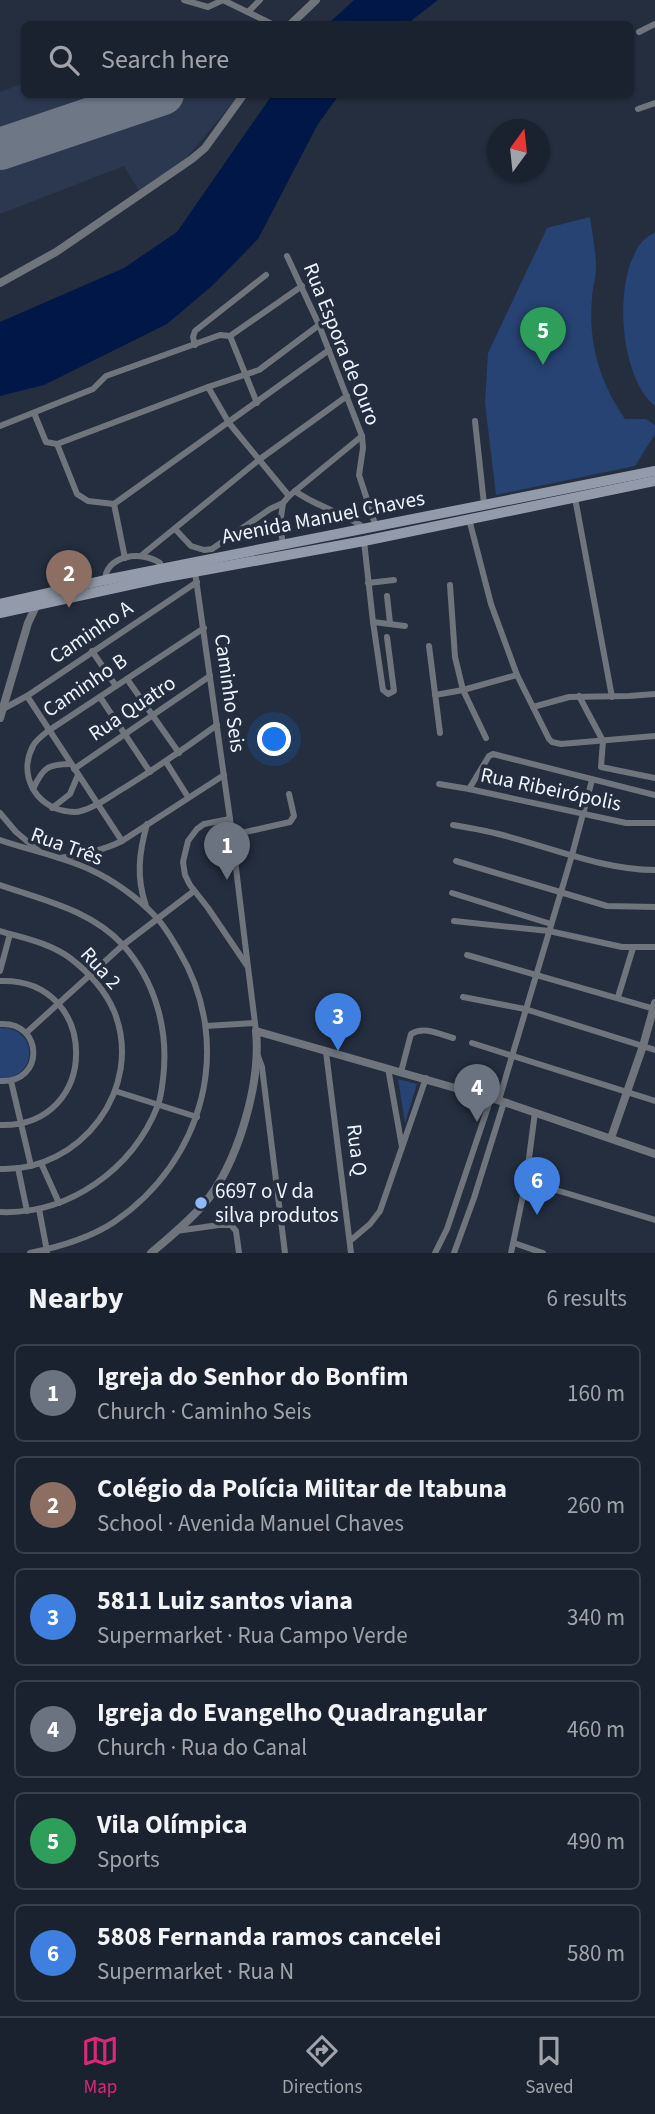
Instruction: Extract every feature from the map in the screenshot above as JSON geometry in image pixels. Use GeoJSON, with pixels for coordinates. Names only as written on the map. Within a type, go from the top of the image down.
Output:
{"type":"FeatureCollection","features":[{"type":"Feature","properties":{"kind":"main road","name":"Avenida Manuel Chaves"},"geometry":{"type":"LineString","coordinates":[[0,604],[36,606],[110,590],[162,573],[283,545],[655,471]]}},
{"type":"Feature","properties":{"kind":"main road","name":"Avenida Manuel Chaves"},"geometry":{"type":"LineString","coordinates":[[0,613],[105,580],[162,573],[196,577],[655,481]]}},
{"type":"Feature","properties":{"kind":"street"},"geometry":{"type":"LineString","coordinates":[[184,0],[208,7],[223,0],[266,21]]}},
{"type":"Feature","properties":{"kind":"street"},"geometry":{"type":"LineString","coordinates":[[248,12],[260,0]]}},
{"type":"Feature","properties":{"kind":"street"},"geometry":{"type":"LineString","coordinates":[[294,21],[316,0]]}},
{"type":"Feature","properties":{"kind":"street"},"geometry":{"type":"LineString","coordinates":[[639,32],[655,24]]}},
{"type":"Feature","properties":{"kind":"street"},"geometry":{"type":"LineString","coordinates":[[0,283],[68,245],[192,159],[205,148],[241,98]]}},
{"type":"Feature","properties":{"kind":"street"},"geometry":{"type":"LineString","coordinates":[[638,109],[655,103]]}},
{"type":"Feature","properties":{"kind":"street","name":"Rua Espora de Ouro"},"geometry":{"type":"LineString","coordinates":[[287,256],[320,325],[362,436],[359,475],[371,528]]}},
{"type":"Feature","properties":{"kind":"street"},"geometry":{"type":"LineString","coordinates":[[195,345],[195,331],[266,275]]}},
{"type":"Feature","properties":{"kind":"street"},"geometry":{"type":"LineString","coordinates":[[0,426],[93,389],[106,376],[222,334],[230,336],[302,286]]}},
{"type":"Feature","properties":{"kind":"street"},"geometry":{"type":"LineString","coordinates":[[34,413],[46,442],[58,444],[259,370],[320,325]]}},
{"type":"Feature","properties":{"kind":"street"},"geometry":{"type":"LineString","coordinates":[[230,336],[257,403]]}},
{"type":"Feature","properties":{"kind":"street"},"geometry":{"type":"LineString","coordinates":[[58,444],[77,494],[88,501],[114,504],[329,350]]}},
{"type":"Feature","properties":{"kind":"street"},"geometry":{"type":"LineString","coordinates":[[208,387],[229,423],[292,493],[371,528]]}},
{"type":"Feature","properties":{"kind":"street"},"geometry":{"type":"LineString","coordinates":[[110,590],[105,580],[110,567],[125,558],[142,555],[260,459],[347,396]]}},
{"type":"Feature","properties":{"kind":"street"},"geometry":{"type":"LineString","coordinates":[[475,421],[484,504]]}},
{"type":"Feature","properties":{"kind":"street"},"geometry":{"type":"LineString","coordinates":[[175,529],[191,547],[212,549],[283,503],[362,436]]}},
{"type":"Feature","properties":{"kind":"street"},"geometry":{"type":"LineString","coordinates":[[575,498],[612,697]]}},
{"type":"Feature","properties":{"kind":"street"},"geometry":{"type":"LineString","coordinates":[[283,503],[280,524],[283,545]]}},
{"type":"Feature","properties":{"kind":"street"},"geometry":{"type":"LineString","coordinates":[[114,504],[125,558]]}},
{"type":"Feature","properties":{"kind":"street"},"geometry":{"type":"LineString","coordinates":[[469,519],[491,604],[517,675],[552,742],[561,744],[655,736]]}},
{"type":"Feature","properties":{"kind":"street"},"geometry":{"type":"LineString","coordinates":[[364,541],[383,690],[388,694],[394,691],[387,637]]}},
{"type":"Feature","properties":{"kind":"street"},"geometry":{"type":"LineString","coordinates":[[142,555],[160,563],[162,573]]}},
{"type":"Feature","properties":{"kind":"street","name":"Caminho Seis"},"geometry":{"type":"LineString","coordinates":[[196,577],[230,819],[255,1027]]}},
{"type":"Feature","properties":{"kind":"street","name":"Caminho A"},"geometry":{"type":"LineString","coordinates":[[1,713],[196,577]]}},
{"type":"Feature","properties":{"kind":"street"},"geometry":{"type":"LineString","coordinates":[[368,583],[394,580]]}},
{"type":"Feature","properties":{"kind":"street"},"geometry":{"type":"LineString","coordinates":[[450,585],[453,647],[464,690],[486,738]]}},
{"type":"Feature","properties":{"kind":"street"},"geometry":{"type":"LineString","coordinates":[[387,596],[390,623]]}},
{"type":"Feature","properties":{"kind":"street"},"geometry":{"type":"LineString","coordinates":[[24,604],[28,623]]}},
{"type":"Feature","properties":{"kind":"street"},"geometry":{"type":"LineString","coordinates":[[1,713],[28,623],[36,606]]}},
{"type":"Feature","properties":{"kind":"street"},"geometry":{"type":"LineString","coordinates":[[373,622],[405,626]]}},
{"type":"Feature","properties":{"kind":"street","name":"Caminho B"},"geometry":{"type":"LineString","coordinates":[[33,789],[28,773],[29,759],[33,746],[48,731],[204,628]]}},
{"type":"Feature","properties":{"kind":"street"},"geometry":{"type":"LineString","coordinates":[[429,646],[440,733]]}},
{"type":"Feature","properties":{"kind":"street"},"geometry":{"type":"LineString","coordinates":[[92,651],[116,685]]}},
{"type":"Feature","properties":{"kind":"street"},"geometry":{"type":"LineString","coordinates":[[435,695],[517,675]]}},
{"type":"Feature","properties":{"kind":"street","name":"Rua Quatro"},"geometry":{"type":"LineString","coordinates":[[74,769],[210,676]]}},
{"type":"Feature","properties":{"kind":"street"},"geometry":{"type":"LineString","coordinates":[[127,679],[179,753]]}},
{"type":"Feature","properties":{"kind":"street"},"geometry":{"type":"LineString","coordinates":[[533,707],[560,698],[655,694]]}},
{"type":"Feature","properties":{"kind":"street"},"geometry":{"type":"LineString","coordinates":[[27,696],[122,841]]}},
{"type":"Feature","properties":{"kind":"street"},"geometry":{"type":"LineString","coordinates":[[579,696],[603,741],[601,767],[655,778]]}},
{"type":"Feature","properties":{"kind":"street"},"geometry":{"type":"LineString","coordinates":[[100,697],[150,772]]}},
{"type":"Feature","properties":{"kind":"street"},"geometry":{"type":"LineString","coordinates":[[74,769],[51,766],[44,770],[33,789],[39,798],[52,808],[74,813],[98,804],[150,772],[217,725]]}},
{"type":"Feature","properties":{"kind":"street"},"geometry":{"type":"LineString","coordinates":[[470,789],[489,755],[494,754],[655,795]]}},
{"type":"Feature","properties":{"kind":"street"},"geometry":{"type":"LineString","coordinates":[[166,762],[188,797]]}},
{"type":"Feature","properties":{"kind":"street"},"geometry":{"type":"LineString","coordinates":[[52,808],[71,794],[74,769]]}},
{"type":"Feature","properties":{"kind":"street"},"geometry":{"type":"LineString","coordinates":[[58,859],[106,849],[122,841],[224,775]]}},
{"type":"Feature","properties":{"kind":"street"},"geometry":{"type":"LineString","coordinates":[[435,1253],[498,1100],[513,1055],[592,780]]}},
{"type":"Feature","properties":{"kind":"street","name":"Rua Ribeirópolis"},"geometry":{"type":"LineString","coordinates":[[439,785],[470,789],[626,824],[655,822]]}},
{"type":"Feature","properties":{"kind":"street"},"geometry":{"type":"LineString","coordinates":[[232,835],[290,822],[294,816],[289,794]]}},
{"type":"Feature","properties":{"kind":"street"},"geometry":{"type":"LineString","coordinates":[[0,813],[16,832],[43,855]]}},
{"type":"Feature","properties":{"kind":"street","name":"Caminho Seis"},"geometry":{"type":"LineString","coordinates":[[230,819],[204,824],[192,834],[183,862],[185,875],[194,891],[248,967]]}},
{"type":"Feature","properties":{"kind":"street"},"geometry":{"type":"LineString","coordinates":[[146,907],[138,871],[141,844],[148,824]]}},
{"type":"Feature","properties":{"kind":"street"},"geometry":{"type":"LineString","coordinates":[[453,825],[505,835],[621,867],[655,870]]}},
{"type":"Feature","properties":{"kind":"street","name":"Rua Três"},"geometry":{"type":"LineString","coordinates":[[0,840],[97,873],[146,907],[170,936],[193,977],[201,1000],[208,1045],[204,1091],[197,1116],[178,1156],[149,1192],[114,1222],[94,1233],[47,1251],[30,1253]]}},
{"type":"Feature","properties":{"kind":"street"},"geometry":{"type":"LineString","coordinates":[[456,861],[618,908],[655,907]]}},
{"type":"Feature","properties":{"kind":"street"},"geometry":{"type":"LineString","coordinates":[[0,884],[75,911],[110,932],[145,975],[159,1010],[165,1046],[165,1065],[158,1104],[143,1135],[120,1164],[92,1187],[59,1203],[38,1209],[0,1212]]}},
{"type":"Feature","properties":{"kind":"street"},"geometry":{"type":"LineString","coordinates":[[26,1033],[90,978],[123,945],[194,891]]}},
{"type":"Feature","properties":{"kind":"street"},"geometry":{"type":"LineString","coordinates":[[452,893],[550,927],[633,948],[655,947]]}},
{"type":"Feature","properties":{"kind":"street"},"geometry":{"type":"LineString","coordinates":[[454,921],[550,927]]}},
{"type":"Feature","properties":{"kind":"street","name":"Rua 2"},"geometry":{"type":"LineString","coordinates":[[0,931],[56,949],[69,957],[98,985],[113,1009],[120,1035],[121,1062],[115,1091],[105,1112],[89,1134],[68,1151],[41,1163],[0,1169]]}},
{"type":"Feature","properties":{"kind":"street"},"geometry":{"type":"LineString","coordinates":[[0,971],[10,934]]}},
{"type":"Feature","properties":{"kind":"street"},"geometry":{"type":"LineString","coordinates":[[618,997],[633,948]]}},
{"type":"Feature","properties":{"kind":"street"},"geometry":{"type":"LineString","coordinates":[[467,955],[654,1007],[611,1138]]}},
{"type":"Feature","properties":{"kind":"street"},"geometry":{"type":"LineString","coordinates":[[0,981],[31,985],[58,1004],[72,1025],[77,1058],[74,1075],[67,1090],[51,1109],[37,1118],[0,1125]]}},
{"type":"Feature","properties":{"kind":"street"},"geometry":{"type":"LineString","coordinates":[[463,996],[525,1009],[655,1050]]}},
{"type":"Feature","properties":{"kind":"street"},"geometry":{"type":"LineString","coordinates":[[0,1024],[15,1026],[26,1033],[33,1045],[32,1061],[23,1075],[11,1081],[0,1082]]}},
{"type":"Feature","properties":{"kind":"street"},"geometry":{"type":"LineString","coordinates":[[206,1026],[255,1027],[326,1052],[498,1100],[655,1154]]}},
{"type":"Feature","properties":{"kind":"street"},"geometry":{"type":"LineString","coordinates":[[255,1027],[285,1253]]}},
{"type":"Feature","properties":{"kind":"street"},"geometry":{"type":"LineString","coordinates":[[401,1072],[414,1031],[428,1030],[453,1038]]}},
{"type":"Feature","properties":{"kind":"street"},"geometry":{"type":"LineString","coordinates":[[472,1043],[655,1101]]}},
{"type":"Feature","properties":{"kind":"street","name":"Rua Q"},"geometry":{"type":"LineString","coordinates":[[326,1052],[351,1253]]}},
{"type":"Feature","properties":{"kind":"street"},"geometry":{"type":"LineString","coordinates":[[151,1253],[204,1204],[220,1180],[243,1128],[257,1054]]}},
{"type":"Feature","properties":{"kind":"street"},"geometry":{"type":"LineString","coordinates":[[388,1068],[402,1149]]}},
{"type":"Feature","properties":{"kind":"street"},"geometry":{"type":"LineString","coordinates":[[350,1241],[370,1224],[380,1211],[426,1078]]}},
{"type":"Feature","properties":{"kind":"street"},"geometry":{"type":"LineString","coordinates":[[11,1081],[31,1166]]}},
{"type":"Feature","properties":{"kind":"street"},"geometry":{"type":"LineString","coordinates":[[115,1091],[197,1116]]}},
{"type":"Feature","properties":{"kind":"street"},"geometry":{"type":"LineString","coordinates":[[454,1253],[474,1198],[498,1100]]}},
{"type":"Feature","properties":{"kind":"street"},"geometry":{"type":"LineString","coordinates":[[511,1253],[526,1181],[535,1112]]}},
{"type":"Feature","properties":{"kind":"street"},"geometry":{"type":"LineString","coordinates":[[41,1163],[59,1203]]}},
{"type":"Feature","properties":{"kind":"street"},"geometry":{"type":"LineString","coordinates":[[18,1168],[27,1210]]}},
{"type":"Feature","properties":{"kind":"street"},"geometry":{"type":"LineString","coordinates":[[526,1181],[655,1220]]}},
{"type":"Feature","properties":{"kind":"street"},"geometry":{"type":"LineString","coordinates":[[38,1209],[47,1251]]}},
{"type":"Feature","properties":{"kind":"street"},"geometry":{"type":"LineString","coordinates":[[176,1231],[231,1225],[236,1231],[239,1253]]}},
{"type":"Feature","properties":{"kind":"street"},"geometry":{"type":"LineString","coordinates":[[514,1243],[543,1253]]}},
{"type":"Feature","properties":{"kind":"shaded area"},"geometry":{"type":"Polygon","coordinates":[[[354,0],[438,0],[411,21],[331,21],[354,0]]]}},
{"type":"Feature","properties":{"kind":"shaded area"},"geometry":{"type":"Polygon","coordinates":[[[21,84],[21,98],[236,98],[184,161],[139,191],[124,166],[0,214],[0,92],[21,84]]]}},
{"type":"Feature","properties":{"kind":"shaded area"},"geometry":{"type":"Polygon","coordinates":[[[270,98],[337,98],[318,124],[258,239],[213,285],[167,324],[44,385],[0,396],[0,322],[124,268],[177,232],[270,98]]]}},
{"type":"Feature","properties":{"kind":"shaded area"},"geometry":{"type":"Polygon","coordinates":[[[590,217],[596,267],[591,315],[598,362],[609,391],[625,419],[646,419],[655,425],[655,434],[635,466],[496,495],[485,403],[488,353],[547,228],[590,217]]]}},
{"type":"Feature","properties":{"kind":"shaded area"},"geometry":{"type":"Polygon","coordinates":[[[655,232],[655,406],[643,392],[627,351],[623,302],[632,258],[642,242],[655,232]]]}},
{"type":"Feature","properties":{"kind":"shaded area"},"geometry":{"type":"Polygon","coordinates":[[[0,1028],[22,1035],[29,1053],[22,1071],[0,1078],[0,1028]]]}},
{"type":"Feature","properties":{"kind":"shaded area"},"geometry":{"type":"Polygon","coordinates":[[[398,1079],[417,1084],[405,1123],[398,1079]]]}},
{"type":"Feature","properties":{"kind":"runway"},"geometry":{"type":"LineString","coordinates":[[0,149],[151,98]]}},
{"type":"Feature","properties":{"kind":"place","name":"Vila Olímpica"},"geometry":{"type":"Point","coordinates":[543,365]}},
{"type":"Feature","properties":{"kind":"place","name":"Colégio da Polícia Militar de Itabuna"},"geometry":{"type":"Point","coordinates":[69,608]}},
{"type":"Feature","properties":{"kind":"place","name":"Igreja do Senhor do Bonfim"},"geometry":{"type":"Point","coordinates":[227,880]}},
{"type":"Feature","properties":{"kind":"place","name":"5811 Luiz santos viana"},"geometry":{"type":"Point","coordinates":[338,1051]}},
{"type":"Feature","properties":{"kind":"place","name":"Igreja do Evangelho Quadrangular"},"geometry":{"type":"Point","coordinates":[477,1122]}},
{"type":"Feature","properties":{"kind":"place","name":"6697 o V da silva produtos"},"geometry":{"type":"Point","coordinates":[201,1203]}},
{"type":"Feature","properties":{"kind":"place","name":"5808 Fernanda ramos cancelei"},"geometry":{"type":"Point","coordinates":[537,1215]}}]}
